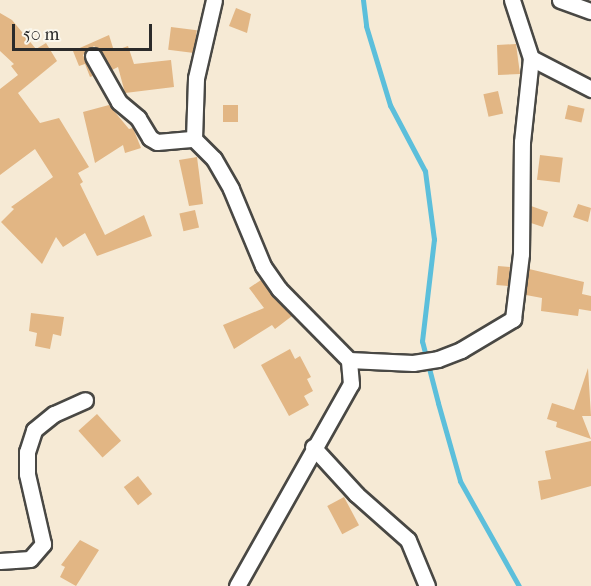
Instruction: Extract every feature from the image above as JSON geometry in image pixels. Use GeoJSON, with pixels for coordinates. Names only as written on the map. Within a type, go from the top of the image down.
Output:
{"type":"FeatureCollection","features":[{"type":"Feature","properties":{"kind":"street"},"geometry":{"type":"LineString","coordinates":[[214,0],[196,78],[194,139],[214,159],[231,189],[262,266],[279,289],[349,360],[351,384],[313,447],[237,586]]}},
{"type":"Feature","properties":{"kind":"street"},"geometry":{"type":"LineString","coordinates":[[349,360],[413,363],[438,359],[461,350],[513,319],[521,254],[522,142],[531,58],[512,0]]}},
{"type":"Feature","properties":{"kind":"street"},"geometry":{"type":"LineString","coordinates":[[560,0],[591,11]]}},
{"type":"Feature","properties":{"kind":"street"},"geometry":{"type":"LineString","coordinates":[[93,56],[119,102],[138,118],[150,138],[157,142],[194,139]]}},
{"type":"Feature","properties":{"kind":"street"},"geometry":{"type":"LineString","coordinates":[[531,58],[591,89]]}},
{"type":"Feature","properties":{"kind":"street"},"geometry":{"type":"LineString","coordinates":[[0,561],[30,559],[44,543],[27,474],[27,452],[34,430],[54,414],[85,400]]}},
{"type":"Feature","properties":{"kind":"street"},"geometry":{"type":"LineString","coordinates":[[313,447],[356,494],[408,540],[427,586]]}},
{"type":"Feature","properties":{"kind":"building"},"geometry":{"type":"Polygon","coordinates":[[[236,8],[251,14],[247,33],[229,26],[236,8]]]}},
{"type":"Feature","properties":{"kind":"building"},"geometry":{"type":"Polygon","coordinates":[[[0,13],[12,20],[36,49],[46,43],[57,61],[18,93],[40,123],[59,118],[89,167],[78,173],[83,182],[80,184],[105,235],[144,215],[152,236],[97,256],[85,233],[63,247],[56,237],[42,264],[1,222],[14,209],[11,207],[53,177],[35,149],[0,175],[0,89],[18,75],[11,66],[14,64],[0,51],[0,13]]]}},
{"type":"Feature","properties":{"kind":"building"},"geometry":{"type":"Polygon","coordinates":[[[171,27],[197,30],[194,53],[168,50],[171,27]]]}},
{"type":"Feature","properties":{"kind":"building"},"geometry":{"type":"Polygon","coordinates":[[[109,35],[114,51],[128,46],[134,64],[171,60],[174,87],[125,93],[118,67],[112,70],[101,51],[94,46],[83,55],[93,76],[90,77],[85,64],[79,66],[73,51],[109,35]]]}},
{"type":"Feature","properties":{"kind":"building"},"geometry":{"type":"Polygon","coordinates":[[[516,44],[520,74],[498,75],[497,45],[516,44]]]}},
{"type":"Feature","properties":{"kind":"building"},"geometry":{"type":"Polygon","coordinates":[[[498,91],[503,113],[489,117],[483,94],[498,91]]]}},
{"type":"Feature","properties":{"kind":"building"},"geometry":{"type":"Polygon","coordinates":[[[109,105],[129,129],[133,128],[141,148],[125,153],[123,145],[95,163],[83,112],[109,105]]]}},
{"type":"Feature","properties":{"kind":"building"},"geometry":{"type":"Polygon","coordinates":[[[223,105],[238,105],[238,122],[223,122],[223,105]]]}},
{"type":"Feature","properties":{"kind":"building"},"geometry":{"type":"Polygon","coordinates":[[[568,105],[585,109],[581,122],[565,119],[568,105]]]}},
{"type":"Feature","properties":{"kind":"building"},"geometry":{"type":"Polygon","coordinates":[[[540,155],[563,158],[560,183],[537,180],[540,155]]]}},
{"type":"Feature","properties":{"kind":"building"},"geometry":{"type":"Polygon","coordinates":[[[197,157],[203,204],[189,206],[179,160],[197,157]]]}},
{"type":"Feature","properties":{"kind":"building"},"geometry":{"type":"Polygon","coordinates":[[[578,204],[591,208],[588,222],[573,217],[578,204]]]}},
{"type":"Feature","properties":{"kind":"building"},"geometry":{"type":"Polygon","coordinates":[[[531,206],[548,212],[543,227],[531,223],[531,206]]]}},
{"type":"Feature","properties":{"kind":"building"},"geometry":{"type":"Polygon","coordinates":[[[195,210],[199,228],[183,231],[179,214],[195,210]]]}},
{"type":"Feature","properties":{"kind":"building"},"geometry":{"type":"Polygon","coordinates":[[[498,266],[510,267],[508,286],[496,285],[498,266]]]}},
{"type":"Feature","properties":{"kind":"building"},"geometry":{"type":"Polygon","coordinates":[[[529,269],[584,282],[582,294],[591,296],[591,311],[579,309],[578,316],[541,311],[542,298],[526,295],[529,269]]]}},
{"type":"Feature","properties":{"kind":"building"},"geometry":{"type":"Polygon","coordinates":[[[261,280],[292,316],[275,329],[272,325],[234,349],[223,325],[264,308],[249,288],[261,280]]]}},
{"type":"Feature","properties":{"kind":"building"},"geometry":{"type":"Polygon","coordinates":[[[31,313],[64,317],[61,336],[53,334],[50,349],[35,346],[37,333],[29,331],[31,313]]]}},
{"type":"Feature","properties":{"kind":"building"},"geometry":{"type":"Polygon","coordinates":[[[290,349],[295,359],[300,356],[311,377],[307,379],[313,391],[304,396],[309,405],[289,416],[261,365],[290,349]]]}},
{"type":"Feature","properties":{"kind":"building"},"geometry":{"type":"Polygon","coordinates":[[[588,368],[591,416],[582,416],[591,439],[556,427],[557,422],[547,419],[552,403],[574,410],[588,368]]]}},
{"type":"Feature","properties":{"kind":"building"},"geometry":{"type":"Polygon","coordinates":[[[97,414],[121,441],[103,457],[78,431],[97,414]]]}},
{"type":"Feature","properties":{"kind":"building"},"geometry":{"type":"Polygon","coordinates":[[[591,441],[591,486],[541,500],[538,481],[551,479],[545,451],[591,441]]]}},
{"type":"Feature","properties":{"kind":"building"},"geometry":{"type":"Polygon","coordinates":[[[138,476],[152,494],[138,505],[124,487],[138,476]]]}},
{"type":"Feature","properties":{"kind":"building"},"geometry":{"type":"Polygon","coordinates":[[[344,497],[359,525],[342,534],[327,506],[344,497]]]}},
{"type":"Feature","properties":{"kind":"building"},"geometry":{"type":"Polygon","coordinates":[[[80,540],[99,550],[76,586],[60,577],[65,567],[61,565],[80,540]]]}},
{"type":"Feature","properties":{"kind":"waterway"},"geometry":{"type":"LineString","coordinates":[[363,0],[366,26],[390,105],[425,171],[434,239],[422,341],[438,403],[460,481],[519,586]]}}]}
